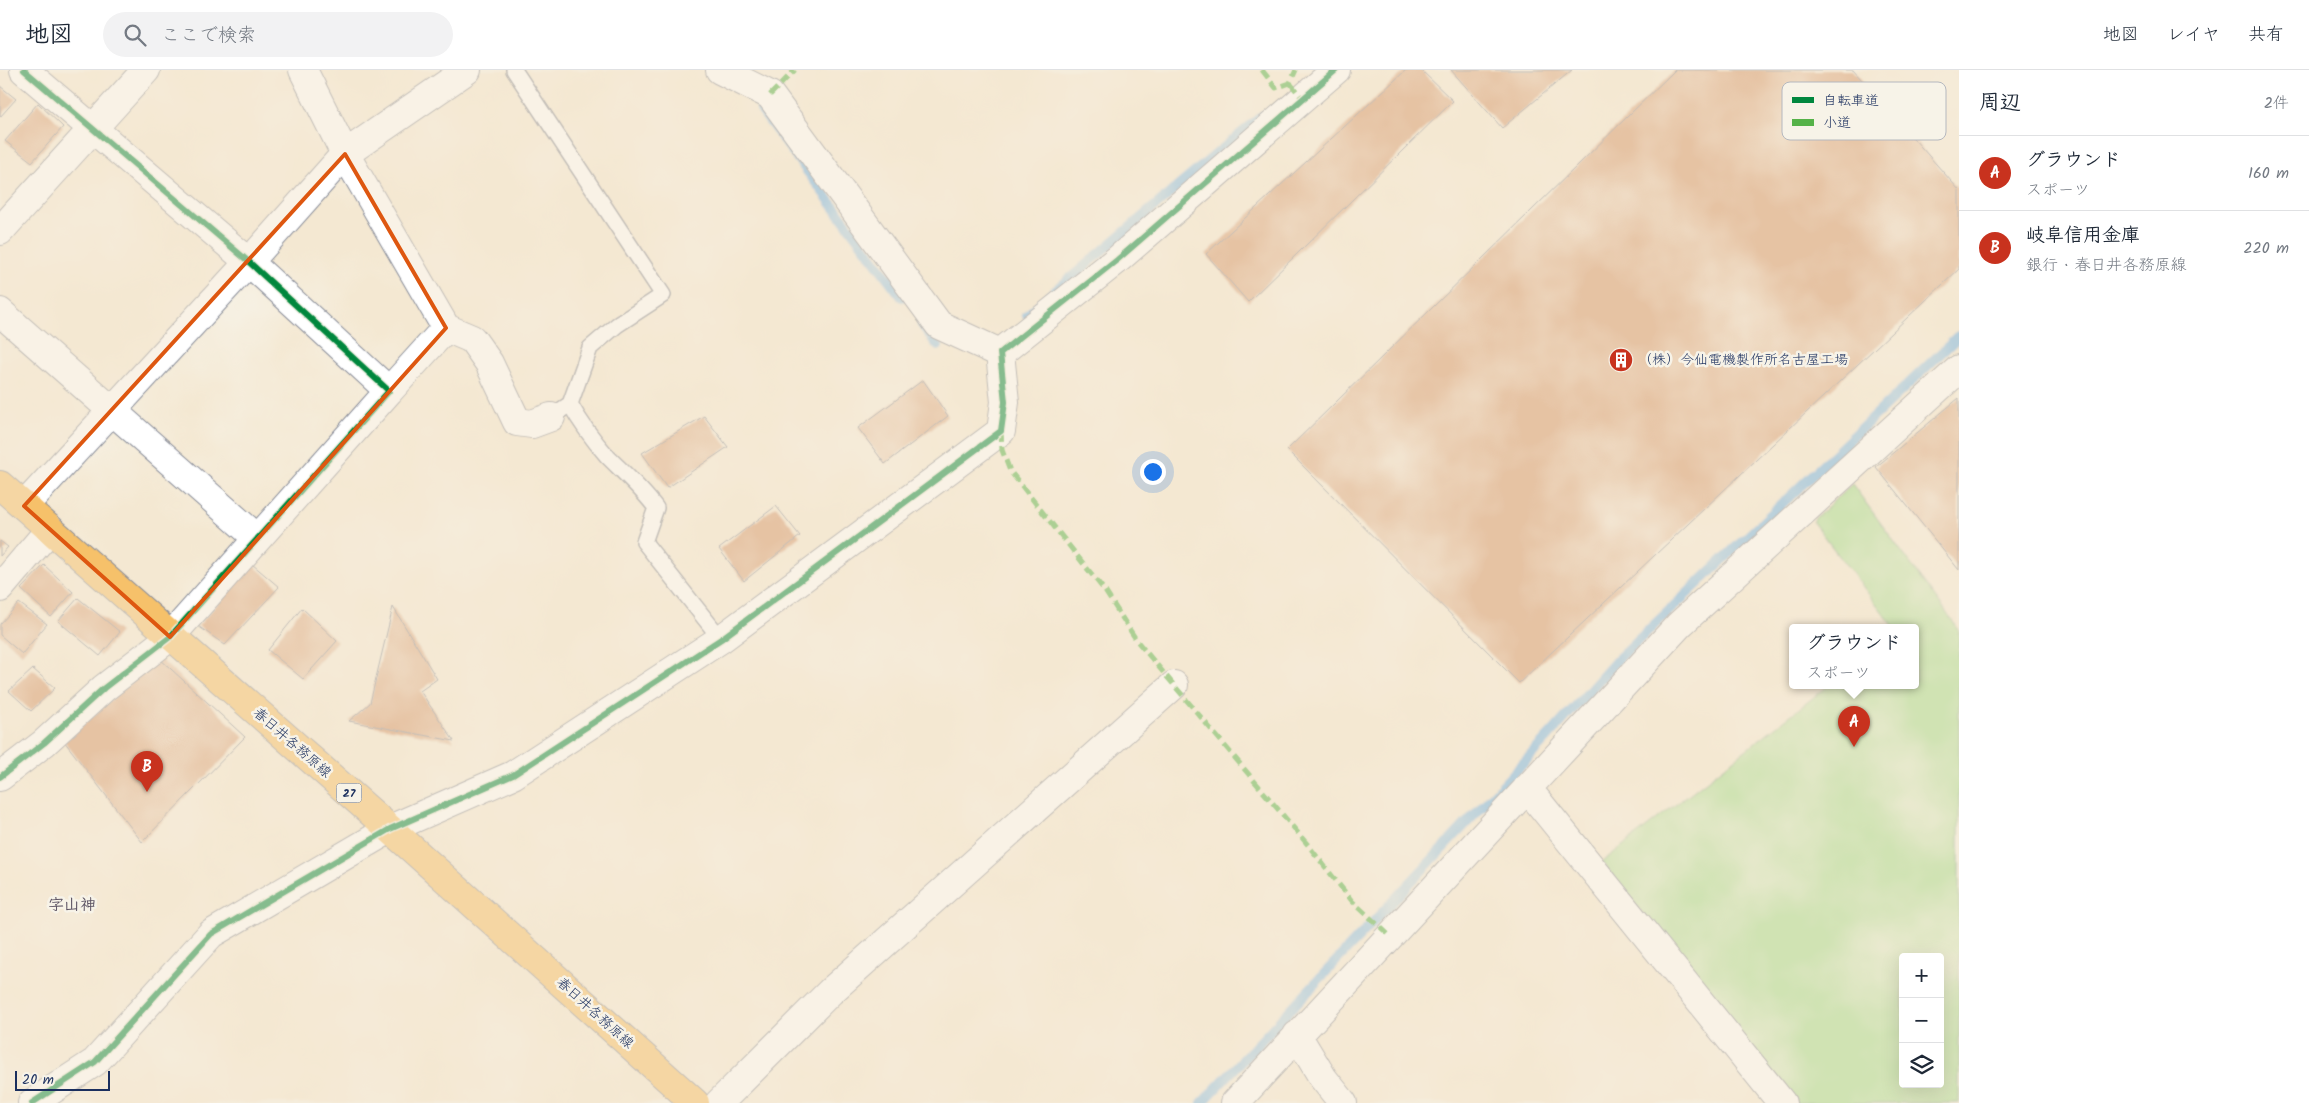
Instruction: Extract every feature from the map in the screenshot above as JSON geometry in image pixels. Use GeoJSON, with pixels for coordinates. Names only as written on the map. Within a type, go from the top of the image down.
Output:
{"type":"FeatureCollection","features":[{"type":"Feature","properties":{"kind":"main road","name":"春日井各務原線"},"geometry":{"type":"LineString","coordinates":[[0,485],[170,637],[390,829],[695,1103]]}},
{"type":"Feature","properties":{"kind":"street"},"geometry":{"type":"LineString","coordinates":[[24,70],[92,130],[249,262],[389,391]]}},
{"type":"Feature","properties":{"kind":"street"},"geometry":{"type":"LineString","coordinates":[[0,232],[146,70]]}},
{"type":"Feature","properties":{"kind":"street"},"geometry":{"type":"LineString","coordinates":[[303,70],[345,154],[446,328],[472,340],[478,347],[489,363],[518,422],[532,424],[560,410]]}},
{"type":"Feature","properties":{"kind":"street"},"geometry":{"type":"LineString","coordinates":[[24,506],[249,262],[345,154],[467,70]]}},
{"type":"Feature","properties":{"kind":"street"},"geometry":{"type":"LineString","coordinates":[[720,70],[770,94],[939,325],[1000,352]]}},
{"type":"Feature","properties":{"kind":"street"},"geometry":{"type":"LineString","coordinates":[[1000,352],[1117,260],[1336,70]]}},
{"type":"Feature","properties":{"kind":"street"},"geometry":{"type":"LineString","coordinates":[[0,312],[257,538]]}},
{"type":"Feature","properties":{"kind":"street"},"geometry":{"type":"LineString","coordinates":[[0,778],[44,743],[104,688],[170,637],[446,328]]}},
{"type":"Feature","properties":{"kind":"street"},"geometry":{"type":"LineString","coordinates":[[32,1103],[94,1062],[211,934],[390,829],[513,775],[721,639],[1001,431],[1004,402],[1000,352]]}},
{"type":"Feature","properties":{"kind":"street"},"geometry":{"type":"LineString","coordinates":[[1235,1103],[1679,625],[1959,369]]}},
{"type":"Feature","properties":{"kind":"street"},"geometry":{"type":"LineString","coordinates":[[0,588],[50,529]]}},
{"type":"Feature","properties":{"kind":"street"},"geometry":{"type":"LineString","coordinates":[[720,1103],[830,992],[1174,685]]}},
{"type":"Feature","properties":{"kind":"street"},"geometry":{"type":"LineString","coordinates":[[1527,788],[1778,1102]]}},
{"type":"Feature","properties":{"kind":"street"},"geometry":{"type":"LineString","coordinates":[[1297,1035],[1323,1078],[1343,1103]]}},
{"type":"Feature","properties":{"kind":"lane"},"geometry":{"type":"LineString","coordinates":[[514,70],[663,295],[617,325],[590,348],[560,410],[578,419],[607,456],[645,493],[656,508],[644,542],[721,639]]}},
{"type":"Feature","properties":{"kind":"highlighted area"},"geometry":{"type":"Polygon","coordinates":[[[345,154],[446,328],[170,637],[24,506],[345,154]]]}},
{"type":"Feature","properties":{"kind":"green space"},"geometry":{"type":"Polygon","coordinates":[[[1852,484],[1959,630],[1959,1103],[1793,1103],[1602,862],[1824,689],[1919,689],[1919,624],[1892,624],[1812,521],[1852,484]]]}},
{"type":"Feature","properties":{"kind":"building"},"geometry":{"type":"Polygon","coordinates":[[[1406,70],[1421,70],[1453,101],[1248,302],[1206,254],[1406,70]]]}},
{"type":"Feature","properties":{"kind":"building"},"geometry":{"type":"Polygon","coordinates":[[[1451,70],[1572,70],[1502,128],[1451,70]]]}},
{"type":"Feature","properties":{"kind":"building","name":"（株）今仙電機製作所名古屋工場"},"geometry":{"type":"Polygon","coordinates":[[[1675,70],[1853,70],[1864,82],[1782,82],[1782,140],[1915,140],[1959,190],[1959,269],[1519,683],[1287,450],[1675,70]]]}},
{"type":"Feature","properties":{"kind":"building"},"geometry":{"type":"Polygon","coordinates":[[[0,86],[16,99],[0,117],[0,86]]]}},
{"type":"Feature","properties":{"kind":"building"},"geometry":{"type":"Polygon","coordinates":[[[38,103],[63,127],[32,162],[5,141],[38,103]]]}},
{"type":"Feature","properties":{"kind":"building"},"geometry":{"type":"Polygon","coordinates":[[[923,380],[948,416],[885,464],[858,428],[923,380]]]}},
{"type":"Feature","properties":{"kind":"building"},"geometry":{"type":"Polygon","coordinates":[[[1959,398],[1959,570],[1876,467],[1959,398]]]}},
{"type":"Feature","properties":{"kind":"building"},"geometry":{"type":"Polygon","coordinates":[[[704,416],[728,447],[667,488],[642,453],[704,416]]]}},
{"type":"Feature","properties":{"kind":"building"},"geometry":{"type":"Polygon","coordinates":[[[776,506],[800,536],[744,581],[719,549],[776,506]]]}},
{"type":"Feature","properties":{"kind":"building"},"geometry":{"type":"Polygon","coordinates":[[[0,541],[8,547],[0,556],[0,541]]]}},
{"type":"Feature","properties":{"kind":"building"},"geometry":{"type":"Polygon","coordinates":[[[252,564],[279,587],[225,645],[198,626],[252,564]]]}},
{"type":"Feature","properties":{"kind":"building"},"geometry":{"type":"Polygon","coordinates":[[[44,565],[73,592],[51,617],[21,589],[44,565]]]}},
{"type":"Feature","properties":{"kind":"building"},"geometry":{"type":"Polygon","coordinates":[[[78,598],[120,632],[100,656],[58,621],[78,598]]]}},
{"type":"Feature","properties":{"kind":"building"},"geometry":{"type":"Polygon","coordinates":[[[19,603],[47,624],[22,654],[0,635],[0,624],[19,603]]]}},
{"type":"Feature","properties":{"kind":"building"},"geometry":{"type":"Polygon","coordinates":[[[393,607],[437,679],[420,691],[454,741],[349,721],[370,703],[393,607]]]}},
{"type":"Feature","properties":{"kind":"building"},"geometry":{"type":"Polygon","coordinates":[[[302,608],[337,641],[303,679],[268,650],[302,608]]]}},
{"type":"Feature","properties":{"kind":"building"},"geometry":{"type":"Polygon","coordinates":[[[159,658],[245,737],[142,842],[64,741],[159,658]]]}},
{"type":"Feature","properties":{"kind":"building"},"geometry":{"type":"Polygon","coordinates":[[[33,669],[55,688],[31,711],[9,691],[33,669]]]}},
{"type":"Feature","properties":{"kind":"waterway"},"geometry":{"type":"LineString","coordinates":[[761,110],[902,297]]}},
{"type":"Feature","properties":{"kind":"waterway"},"geometry":{"type":"LineString","coordinates":[[1027,315],[1262,116]]}},
{"type":"Feature","properties":{"kind":"waterway"},"geometry":{"type":"LineString","coordinates":[[922,325],[938,346]]}},
{"type":"Feature","properties":{"kind":"waterway"},"geometry":{"type":"LineString","coordinates":[[1202,1103],[1549,736],[1616,661],[1959,336]]}},
{"type":"Feature","properties":{"kind":"marked path"},"geometry":{"type":"LineString","coordinates":[[770,95],[795,70]]}},
{"type":"Feature","properties":{"kind":"marked path"},"geometry":{"type":"LineString","coordinates":[[1262,70],[1276,88],[1290,83],[1296,70]]}},
{"type":"Feature","properties":{"kind":"marked path"},"geometry":{"type":"LineString","coordinates":[[1290,83],[1302,98]]}},
{"type":"Feature","properties":{"kind":"marked path"},"geometry":{"type":"LineString","coordinates":[[1001,431],[1002,450],[1010,471],[1105,591],[1137,641],[1308,845],[1352,901],[1390,936]]}},
{"type":"Feature","properties":{"kind":"cycle path"},"geometry":{"type":"LineString","coordinates":[[0,777],[44,743],[104,688],[170,637],[389,391],[249,262],[24,70]]}},
{"type":"Feature","properties":{"kind":"cycle path"},"geometry":{"type":"LineString","coordinates":[[32,1103],[95,1062],[211,934],[390,829],[513,775],[721,639],[1001,431],[1005,402],[1000,353],[1117,260],[1336,70]]}},
{"type":"Feature","properties":{"kind":"place","name":"（株）今仙電機製作所名古屋工場"},"geometry":{"type":"Point","coordinates":[1621,360]}},
{"type":"Feature","properties":{"kind":"place","name":"グラウンド"},"geometry":{"type":"Point","coordinates":[1854,747]}},
{"type":"Feature","properties":{"kind":"place","name":"岐阜信用金庫"},"geometry":{"type":"Point","coordinates":[147,792]}},
{"type":"Feature","properties":{"kind":"district","name":"字山神"},"geometry":{"type":"Point","coordinates":[72,905]}}]}
